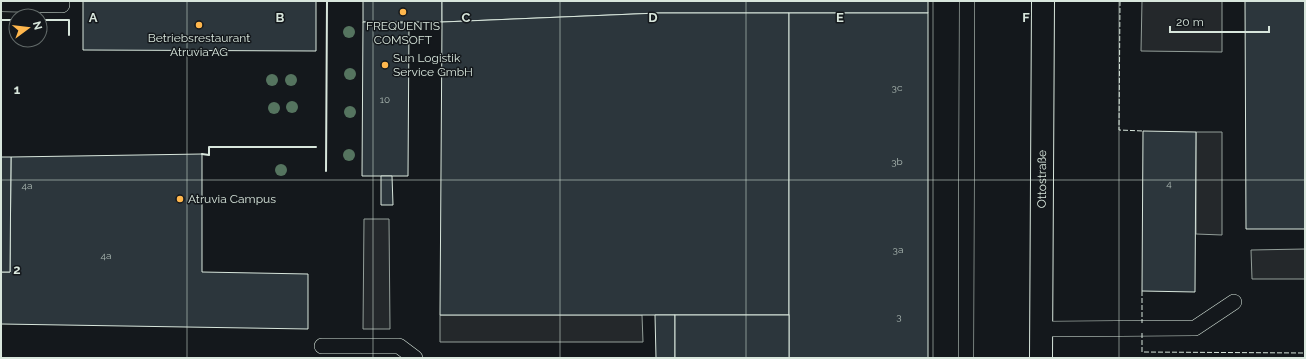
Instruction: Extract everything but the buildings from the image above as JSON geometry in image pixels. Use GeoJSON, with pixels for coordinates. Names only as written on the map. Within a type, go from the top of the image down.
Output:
{"type":"FeatureCollection","features":[{"type":"Feature","properties":{"kind":"main road","name":"Ottostraße"},"geometry":{"type":"LineString","coordinates":[[1041,358],[1043,1]]}},
{"type":"Feature","properties":{"kind":"lane"},"geometry":{"type":"LineString","coordinates":[[1,4],[62,5],[62,1]]}},
{"type":"Feature","properties":{"kind":"lane"},"geometry":{"type":"LineString","coordinates":[[966,358],[967,1]]}},
{"type":"Feature","properties":{"kind":"lane"},"geometry":{"type":"LineString","coordinates":[[1042,329],[1195,328],[1234,302]]}},
{"type":"Feature","properties":{"kind":"lane"},"geometry":{"type":"LineString","coordinates":[[322,346],[399,346],[415,358]]}},
{"type":"Feature","properties":{"kind":"shaded area"},"geometry":{"type":"Polygon","coordinates":[[[1142,1],[1222,1],[1222,52],[1141,51],[1142,1]]]}},
{"type":"Feature","properties":{"kind":"shaded area"},"geometry":{"type":"Polygon","coordinates":[[[1196,132],[1222,132],[1222,235],[1196,234],[1196,132]]]}},
{"type":"Feature","properties":{"kind":"shaded area"},"geometry":{"type":"Polygon","coordinates":[[[364,219],[389,219],[390,329],[363,329],[364,219]]]}},
{"type":"Feature","properties":{"kind":"shaded area"},"geometry":{"type":"Polygon","coordinates":[[[1305,249],[1305,279],[1252,279],[1251,250],[1305,249]]]}},
{"type":"Feature","properties":{"kind":"shaded area"},"geometry":{"type":"Polygon","coordinates":[[[440,315],[642,315],[643,342],[440,342],[440,315]]]}},
{"type":"Feature","properties":{"kind":"fence"},"geometry":{"type":"LineString","coordinates":[[1120,1],[1119,130],[1143,131]]}},
{"type":"Feature","properties":{"kind":"fence"},"geometry":{"type":"LineString","coordinates":[[1142,291],[1142,323]]}},
{"type":"Feature","properties":{"kind":"fence"},"geometry":{"type":"LineString","coordinates":[[1142,333],[1142,352],[1305,353]]}},
{"type":"Feature","properties":{"kind":"wall"},"geometry":{"type":"LineString","coordinates":[[326,171],[327,1]]}},
{"type":"Feature","properties":{"kind":"wall"},"geometry":{"type":"LineString","coordinates":[[1,20],[8,20]]}},
{"type":"Feature","properties":{"kind":"wall"},"geometry":{"type":"LineString","coordinates":[[48,20],[69,20],[69,35]]}},
{"type":"Feature","properties":{"kind":"wall"},"geometry":{"type":"LineString","coordinates":[[202,154],[209,155],[209,147],[316,147]]}},
{"type":"Feature","properties":{"kind":"place","name":"FREQUENTIS COMSOFT"},"geometry":{"type":"Point","coordinates":[403,12]}},
{"type":"Feature","properties":{"kind":"place","name":"Betriebsrestaurant Atruvia AG"},"geometry":{"type":"Point","coordinates":[199,25]}},
{"type":"Feature","properties":{"kind":"place","name":"Sun Logistik Service GmbH"},"geometry":{"type":"Point","coordinates":[385,65]}},
{"type":"Feature","properties":{"kind":"place","name":"Atruvia Campus"},"geometry":{"type":"Point","coordinates":[180,199]}}]}
